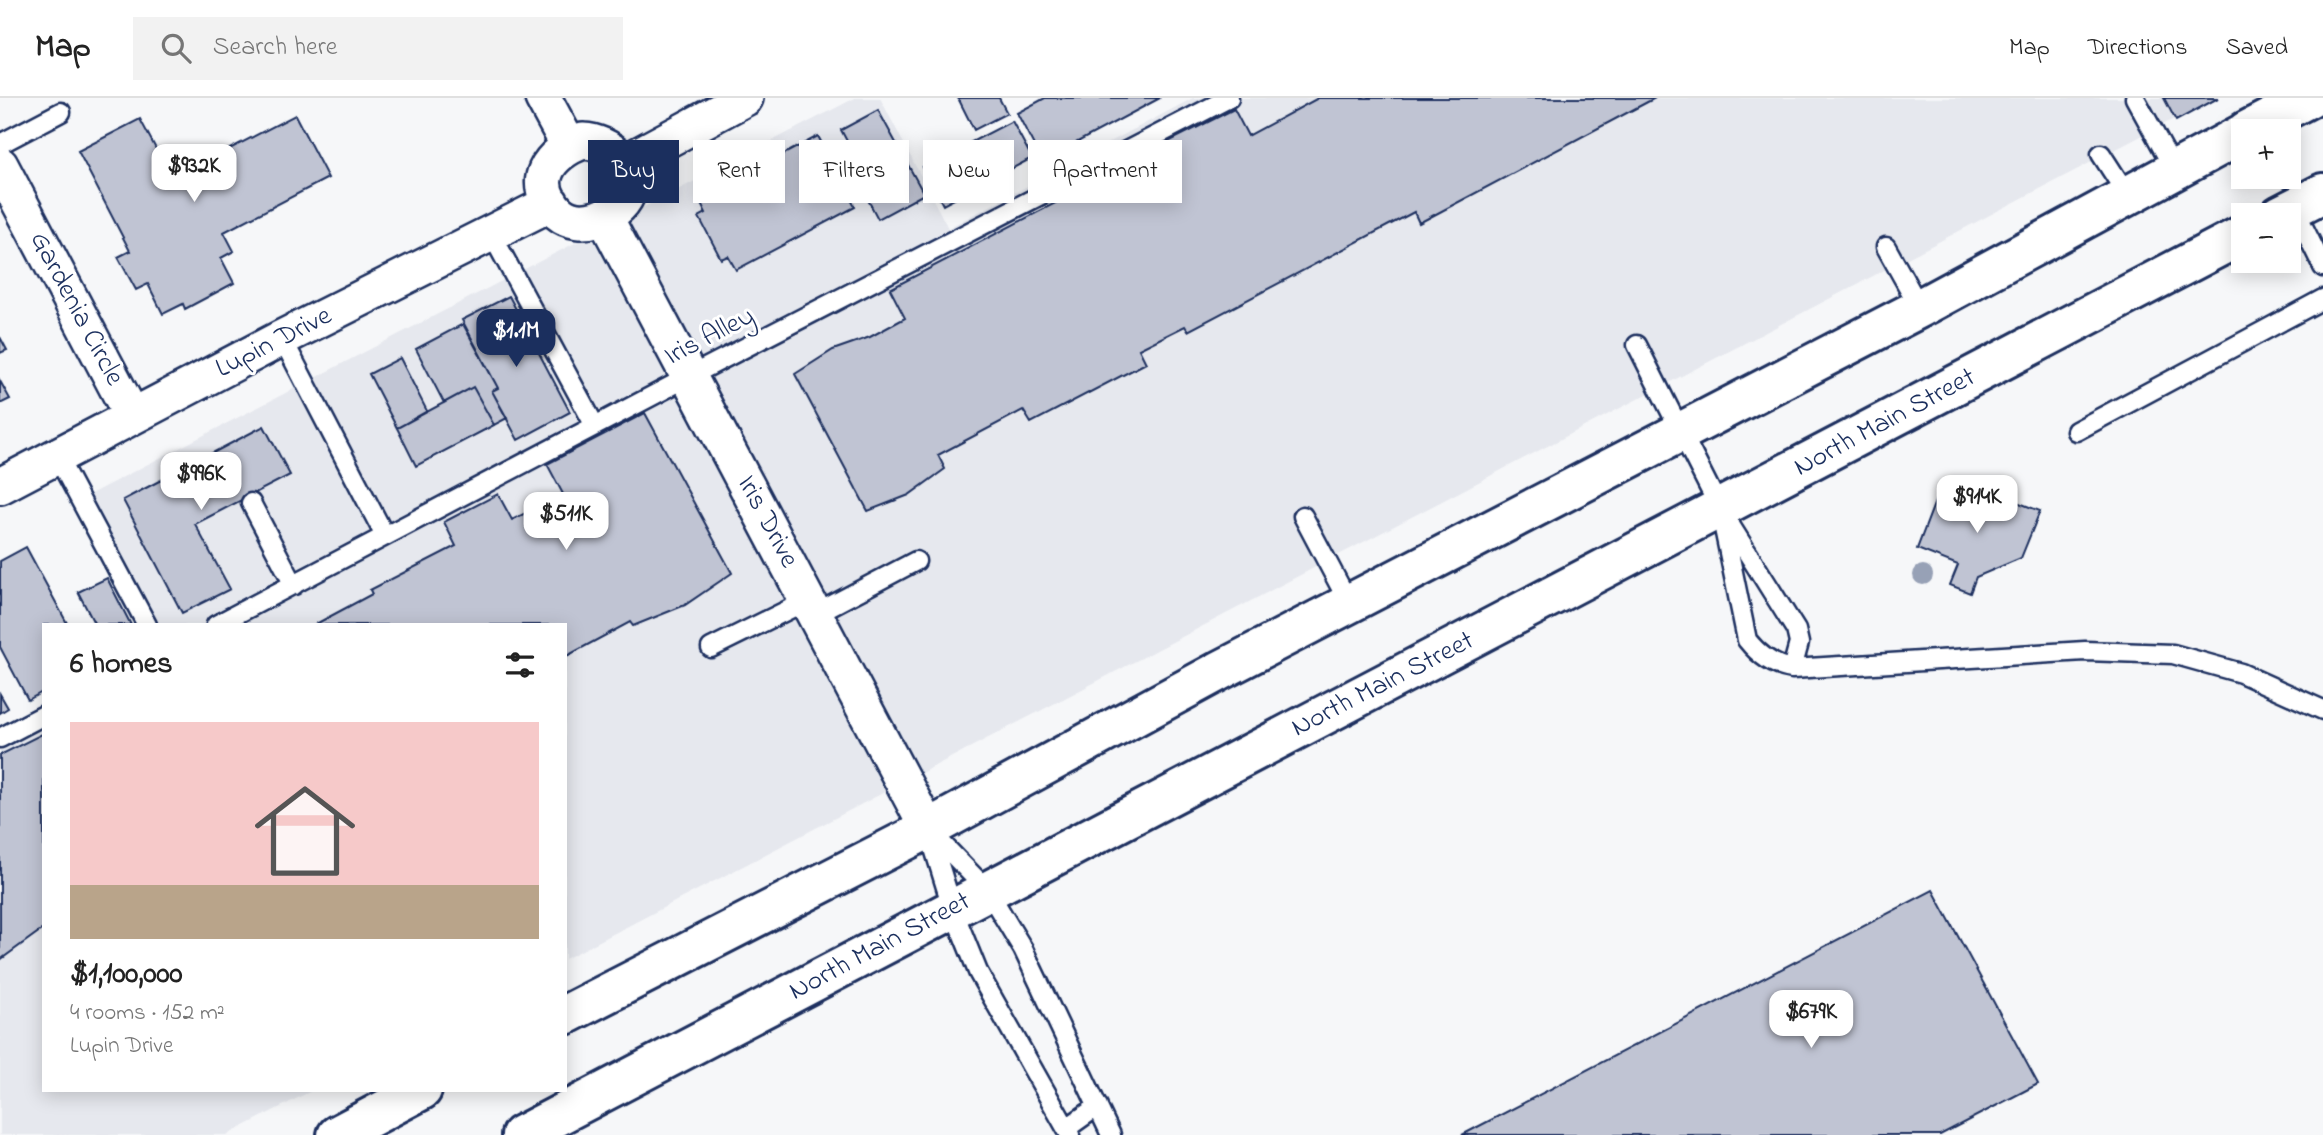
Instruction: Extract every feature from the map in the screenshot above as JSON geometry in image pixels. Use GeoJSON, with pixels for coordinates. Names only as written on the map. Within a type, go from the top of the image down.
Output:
{"type":"FeatureCollection","features":[{"type":"Feature","properties":{"kind":"main road"},"geometry":{"type":"LineString","coordinates":[[2269,119],[2309,98]]}},
{"type":"Feature","properties":{"kind":"main road"},"geometry":{"type":"LineString","coordinates":[[567,1014],[928,829],[1221,670],[1920,308],[2231,139]]}},
{"type":"Feature","properties":{"kind":"main road","name":"North Main Street"},"geometry":{"type":"LineString","coordinates":[[521,1135],[2231,241]]}},
{"type":"Feature","properties":{"kind":"main road"},"geometry":{"type":"LineString","coordinates":[[337,1135],[418,1092]]}},
{"type":"Feature","properties":{"kind":"street"},"geometry":{"type":"LineString","coordinates":[[543,98],[569,146]]}},
{"type":"Feature","properties":{"kind":"street"},"geometry":{"type":"LineString","coordinates":[[667,140],[745,98]]}},
{"type":"Feature","properties":{"kind":"street"},"geometry":{"type":"LineString","coordinates":[[588,141],[569,146],[549,162],[543,184],[551,203],[566,218],[578,221],[592,221],[604,216],[621,203]]}},
{"type":"Feature","properties":{"kind":"street","name":"Gardenia Circle"},"geometry":{"type":"LineString","coordinates":[[0,165],[132,416]]}},
{"type":"Feature","properties":{"kind":"street","name":"Lupin Drive"},"geometry":{"type":"LineString","coordinates":[[0,486],[282,338],[551,203]]}},
{"type":"Feature","properties":{"kind":"street","name":"Iris Drive"},"geometry":{"type":"LineString","coordinates":[[604,216],[928,829]]}},
{"type":"Feature","properties":{"kind":"lane","name":"Iris Alley"},"geometry":{"type":"LineString","coordinates":[[220,623],[690,376],[1229,98]]}},
{"type":"Feature","properties":{"kind":"lane"},"geometry":{"type":"LineString","coordinates":[[2135,98],[2174,169]]}},
{"type":"Feature","properties":{"kind":"lane"},"geometry":{"type":"LineString","coordinates":[[0,144],[61,112]]}},
{"type":"Feature","properties":{"kind":"lane"},"geometry":{"type":"LineString","coordinates":[[2101,154],[2128,196]]}},
{"type":"Feature","properties":{"kind":"lane"},"geometry":{"type":"LineString","coordinates":[[2301,210],[2323,267]]}},
{"type":"Feature","properties":{"kind":"lane"},"geometry":{"type":"LineString","coordinates":[[491,233],[595,426]]}},
{"type":"Feature","properties":{"kind":"lane"},"geometry":{"type":"LineString","coordinates":[[1886,247],[1920,308]]}},
{"type":"Feature","properties":{"kind":"lane"},"geometry":{"type":"LineString","coordinates":[[2076,431],[2323,299]]}},
{"type":"Feature","properties":{"kind":"lane"},"geometry":{"type":"LineString","coordinates":[[282,338],[385,537]]}},
{"type":"Feature","properties":{"kind":"lane"},"geometry":{"type":"LineString","coordinates":[[1637,345],[1720,509],[1796,630],[1799,643],[1792,670]]}},
{"type":"Feature","properties":{"kind":"lane"},"geometry":{"type":"LineString","coordinates":[[57,456],[146,623]]}},
{"type":"Feature","properties":{"kind":"lane"},"geometry":{"type":"LineString","coordinates":[[251,503],[294,584]]}},
{"type":"Feature","properties":{"kind":"lane"},"geometry":{"type":"LineString","coordinates":[[1720,509],[1747,640],[1756,651],[1779,667],[1792,670],[2085,652],[2174,654],[2241,673],[2323,710]]}},
{"type":"Feature","properties":{"kind":"lane"},"geometry":{"type":"LineString","coordinates":[[1303,516],[1350,605]]}},
{"type":"Feature","properties":{"kind":"lane"},"geometry":{"type":"LineString","coordinates":[[711,648],[916,561]]}},
{"type":"Feature","properties":{"kind":"lane"},"geometry":{"type":"LineString","coordinates":[[0,738],[42,716]]}},
{"type":"Feature","properties":{"kind":"lane"},"geometry":{"type":"LineString","coordinates":[[928,829],[988,891],[1023,949],[1111,1135]]}},
{"type":"Feature","properties":{"kind":"lane"},"geometry":{"type":"LineString","coordinates":[[928,829],[953,910],[978,972],[1068,1131],[1098,1106]]}},
{"type":"Feature","properties":{"kind":"shaded area"},"geometry":{"type":"Polygon","coordinates":[[[855,98],[880,98],[902,140],[799,140],[799,203],[909,203],[909,153],[923,180],[923,203],[935,203],[948,228],[995,203],[1014,203],[1014,193],[1028,186],[1028,203],[1182,203],[1182,140],[1114,140],[1193,98],[2214,98],[567,958],[567,623],[132,623],[71,504],[652,203],[679,203],[679,189],[693,182],[693,203],[785,203],[785,140],[774,140],[855,98]]]}},
{"type":"Feature","properties":{"kind":"shaded area"},"geometry":{"type":"Polygon","coordinates":[[[42,703],[42,1092],[309,1092],[227,1135],[0,1135],[0,725],[42,703]]]}},
{"type":"Feature","properties":{"kind":"building"},"geometry":{"type":"Polygon","coordinates":[[[958,98],[999,98],[1007,113],[974,130],[958,98]]]}},
{"type":"Feature","properties":{"kind":"building"},"geometry":{"type":"Polygon","coordinates":[[[1045,98],[1160,98],[1081,140],[1031,140],[1017,113],[1045,98]]]}},
{"type":"Feature","properties":{"kind":"building"},"geometry":{"type":"Polygon","coordinates":[[[1318,98],[1655,98],[1419,223],[1414,212],[1188,331],[1185,326],[1139,349],[1146,363],[1031,423],[1023,410],[938,455],[945,469],[909,495],[868,511],[795,374],[833,350],[870,337],[905,318],[890,289],[1055,203],[1182,203],[1182,140],[1172,140],[1234,109],[1248,136],[1318,98]]]}},
{"type":"Feature","properties":{"kind":"building"},"geometry":{"type":"Polygon","coordinates":[[[2164,98],[2218,98],[2176,121],[2164,98]]]}},
{"type":"Feature","properties":{"kind":"building"},"geometry":{"type":"Polygon","coordinates":[[[878,110],[894,140],[846,140],[841,130],[878,110]]]}},
{"type":"Feature","properties":{"kind":"building"},"geometry":{"type":"Polygon","coordinates":[[[295,115],[328,178],[224,232],[234,251],[221,258],[234,283],[185,309],[183,304],[163,314],[148,284],[136,290],[118,257],[130,251],[78,151],[140,119],[172,179],[295,115]]]}},
{"type":"Feature","properties":{"kind":"building"},"geometry":{"type":"Polygon","coordinates":[[[1012,121],[1028,151],[1028,160],[1014,168],[1014,140],[975,140],[1012,121]]]}},
{"type":"Feature","properties":{"kind":"building"},"geometry":{"type":"Polygon","coordinates":[[[799,146],[799,203],[853,203],[855,207],[736,270],[728,256],[721,259],[699,217],[706,213],[701,203],[785,203],[785,153],[799,146]]]}},
{"type":"Feature","properties":{"kind":"building"},"geometry":{"type":"Polygon","coordinates":[[[909,167],[923,192],[909,202],[909,167]]]}},
{"type":"Feature","properties":{"kind":"building"},"geometry":{"type":"Polygon","coordinates":[[[870,203],[907,203],[878,219],[870,203]]]}},
{"type":"Feature","properties":{"kind":"building"},"geometry":{"type":"Polygon","coordinates":[[[509,296],[570,412],[518,440],[492,391],[498,388],[462,320],[509,296]]]}},
{"type":"Feature","properties":{"kind":"building"},"geometry":{"type":"Polygon","coordinates":[[[463,324],[498,388],[492,391],[507,418],[494,425],[473,387],[444,403],[416,349],[463,324]]]}},
{"type":"Feature","properties":{"kind":"building"},"geometry":{"type":"Polygon","coordinates":[[[0,337],[7,350],[0,353],[0,337]]]}},
{"type":"Feature","properties":{"kind":"building"},"geometry":{"type":"Polygon","coordinates":[[[400,358],[427,411],[397,428],[369,374],[400,358]]]}},
{"type":"Feature","properties":{"kind":"building"},"geometry":{"type":"Polygon","coordinates":[[[0,381],[10,399],[0,404],[0,381]]]}},
{"type":"Feature","properties":{"kind":"building"},"geometry":{"type":"Polygon","coordinates":[[[473,387],[494,425],[416,466],[397,428],[473,387]]]}},
{"type":"Feature","properties":{"kind":"building"},"geometry":{"type":"Polygon","coordinates":[[[645,413],[732,573],[685,605],[633,626],[630,622],[567,656],[567,623],[318,623],[372,594],[370,590],[456,546],[444,522],[498,494],[512,520],[563,494],[547,464],[645,413]]]}},
{"type":"Feature","properties":{"kind":"building"},"geometry":{"type":"Polygon","coordinates":[[[264,426],[290,475],[195,524],[230,589],[182,613],[123,500],[264,426]]]}},
{"type":"Feature","properties":{"kind":"building"},"geometry":{"type":"Polygon","coordinates":[[[1986,490],[2040,511],[2021,558],[1976,577],[1970,593],[1950,585],[1958,565],[1917,549],[1939,491],[1980,507],[1986,490]]]}},
{"type":"Feature","properties":{"kind":"building"},"geometry":{"type":"Polygon","coordinates":[[[26,547],[67,623],[42,623],[42,692],[28,700],[0,647],[0,561],[26,547]]]}},
{"type":"Feature","properties":{"kind":"building"},"geometry":{"type":"Polygon","coordinates":[[[107,578],[130,623],[94,623],[78,592],[107,578]]]}},
{"type":"Feature","properties":{"kind":"building"},"geometry":{"type":"Polygon","coordinates":[[[0,694],[8,708],[0,713],[0,694]]]}},
{"type":"Feature","properties":{"kind":"building"},"geometry":{"type":"Polygon","coordinates":[[[42,734],[42,929],[0,960],[0,755],[42,734]]]}},
{"type":"Feature","properties":{"kind":"building"},"geometry":{"type":"Polygon","coordinates":[[[1933,890],[2038,1084],[1940,1135],[1462,1135],[1933,890]]]}}]}
